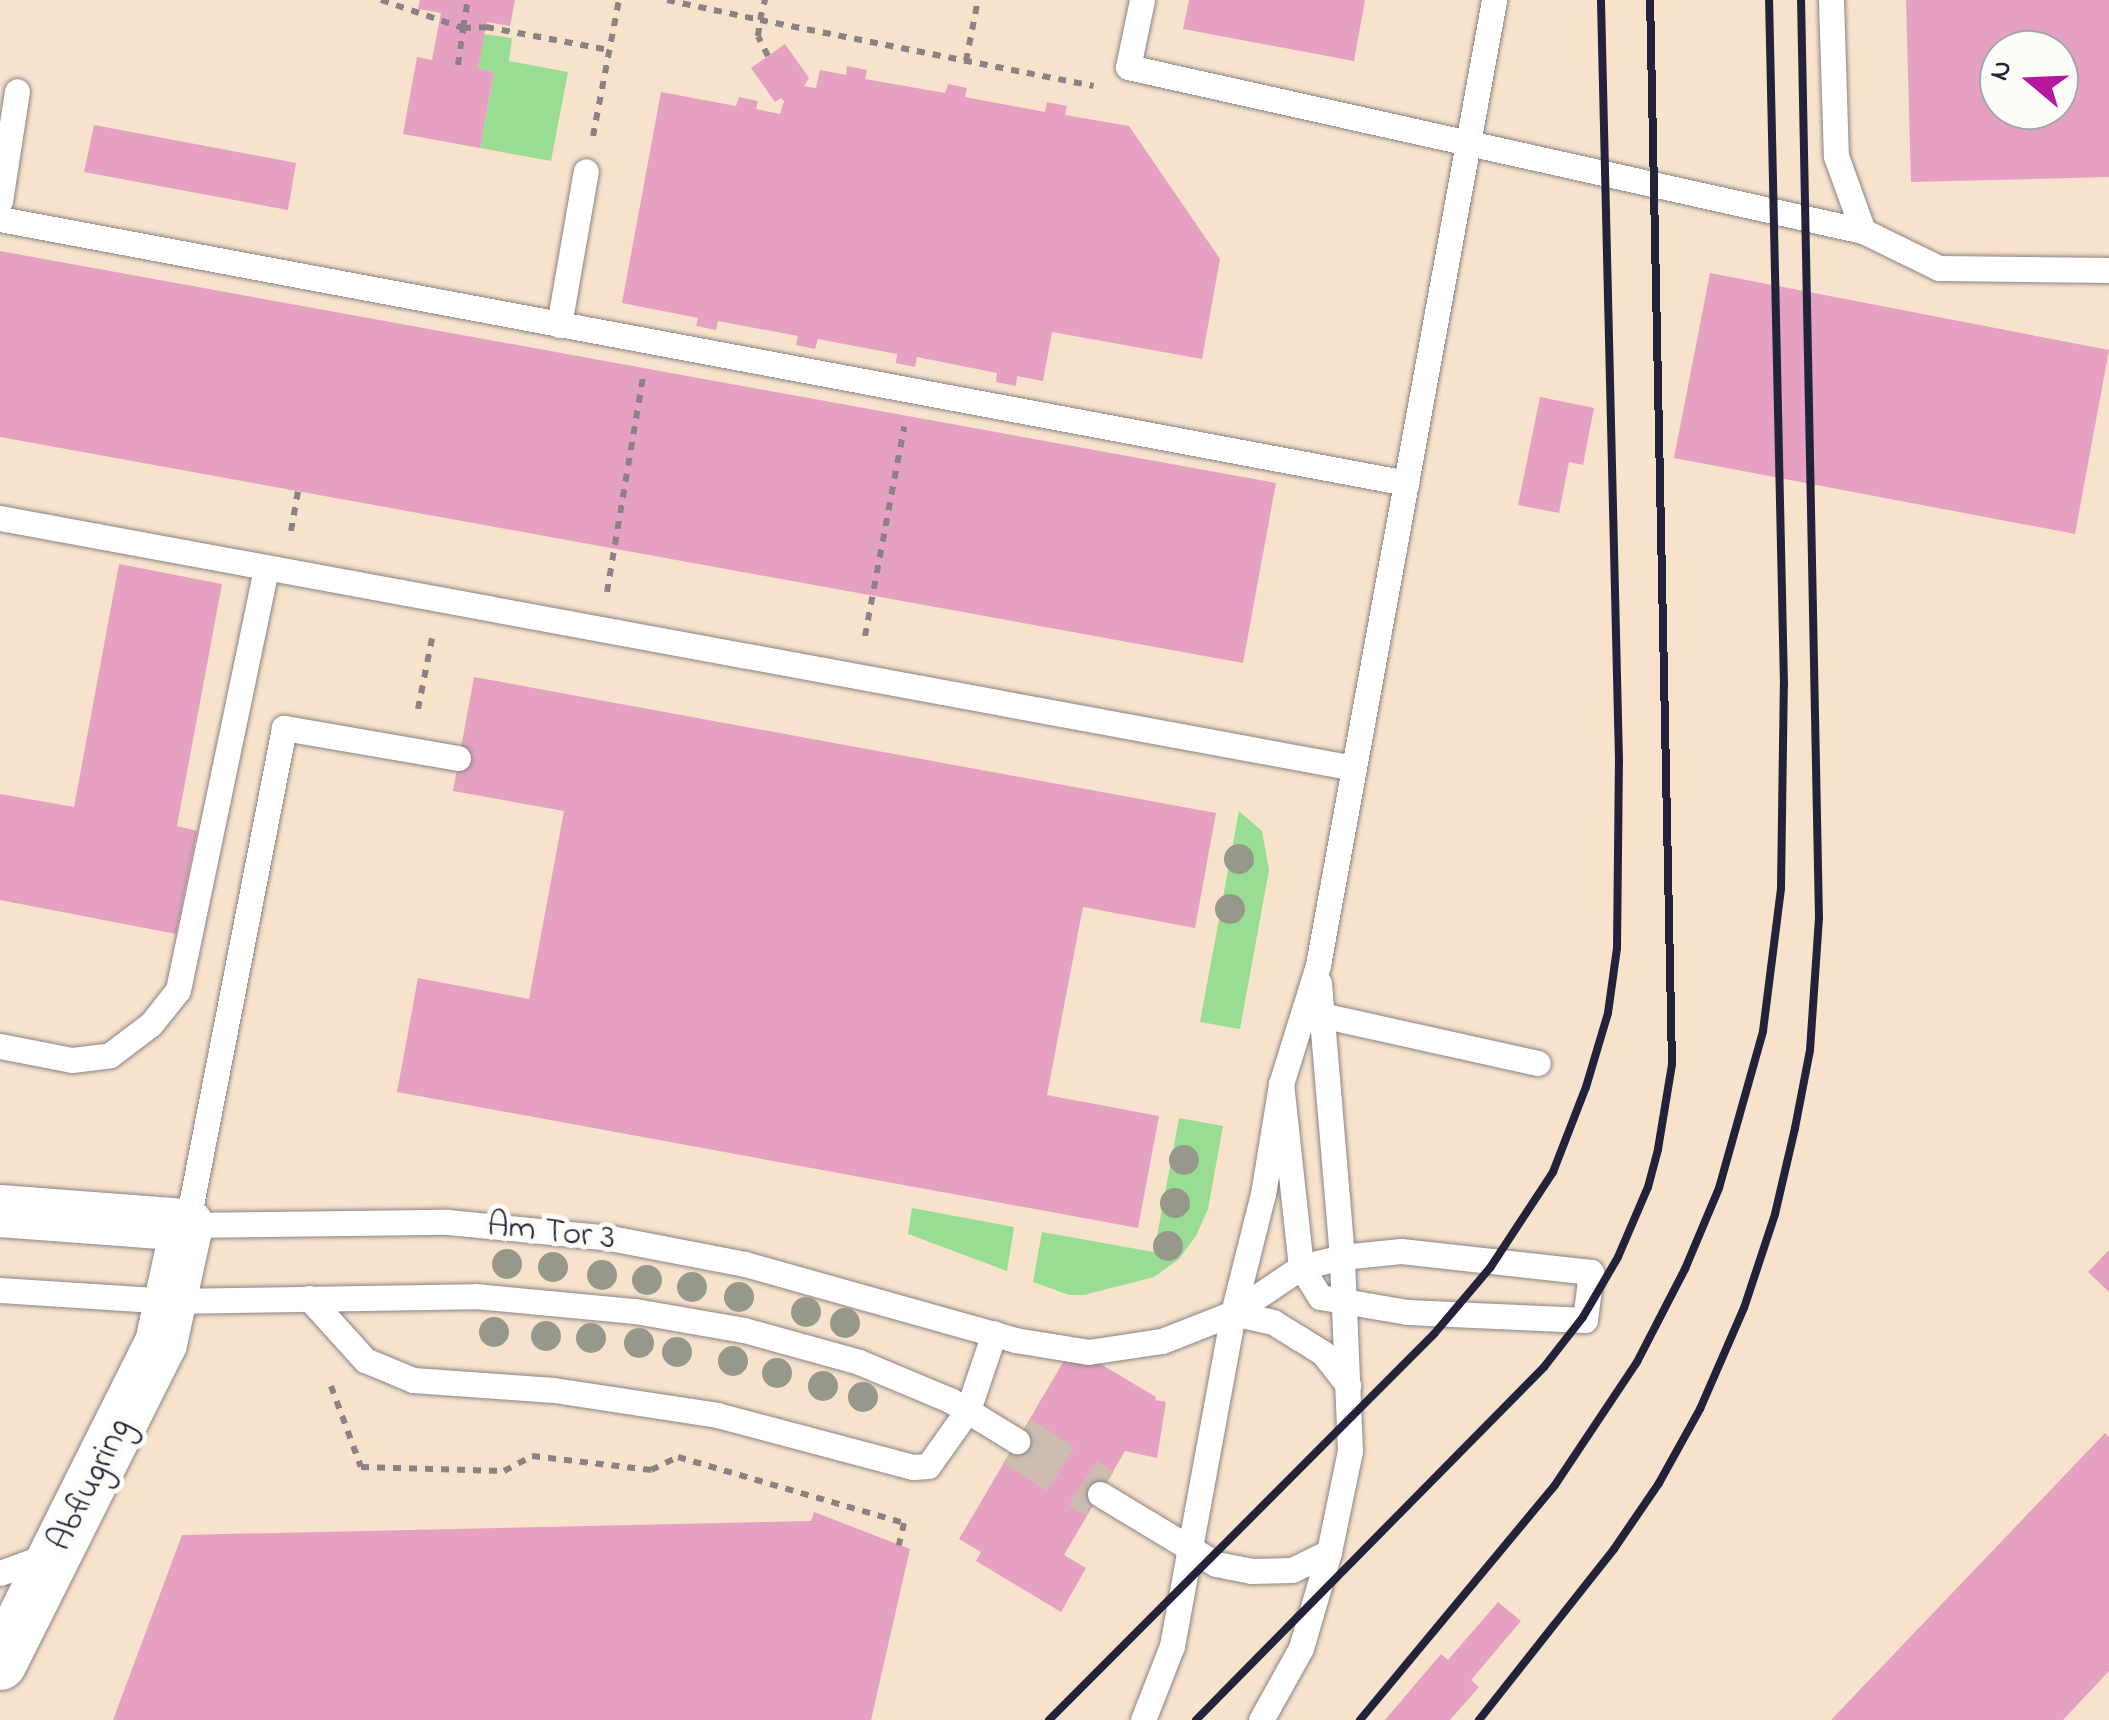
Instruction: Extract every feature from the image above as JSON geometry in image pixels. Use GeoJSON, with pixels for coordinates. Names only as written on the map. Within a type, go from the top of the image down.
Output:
{"type":"FeatureCollection","features":[{"type":"Feature","properties":{"kind":"street","name":"Am Tor 3"},"geometry":{"type":"LineString","coordinates":[[0,1211],[187,1225]]}},
{"type":"Feature","properties":{"kind":"street","name":"Abflugring"},"geometry":{"type":"LineString","coordinates":[[0,1664],[162,1343],[187,1225]]}},
{"type":"Feature","properties":{"kind":"lane"},"geometry":{"type":"LineString","coordinates":[[1142,0],[1128,67],[1863,231],[1939,268],[2109,270]]}},
{"type":"Feature","properties":{"kind":"lane"},"geometry":{"type":"LineString","coordinates":[[1143,1720],[1172,1646],[1233,1312],[1263,1194],[1282,1084],[1318,965],[1494,0]]}},
{"type":"Feature","properties":{"kind":"lane"},"geometry":{"type":"LineString","coordinates":[[1831,0],[1836,156],[1863,231]]}},
{"type":"Feature","properties":{"kind":"lane"},"geometry":{"type":"LineString","coordinates":[[0,200],[17,91]]}},
{"type":"Feature","properties":{"kind":"lane"},"geometry":{"type":"LineString","coordinates":[[559,325],[586,172]]}},
{"type":"Feature","properties":{"kind":"lane"},"geometry":{"type":"LineString","coordinates":[[0,219],[1406,483]]}},
{"type":"Feature","properties":{"kind":"lane"},"geometry":{"type":"LineString","coordinates":[[0,518],[1354,768]]}},
{"type":"Feature","properties":{"kind":"lane"},"geometry":{"type":"LineString","coordinates":[[0,1046],[72,1060],[110,1055],[151,1024],[178,990],[266,568]]}},
{"type":"Feature","properties":{"kind":"lane"},"geometry":{"type":"LineString","coordinates":[[187,1225],[284,728],[458,758]]}},
{"type":"Feature","properties":{"kind":"lane"},"geometry":{"type":"LineString","coordinates":[[1261,1720],[1301,1648],[1329,1552],[1350,1451],[1342,1256],[1318,965]]}},
{"type":"Feature","properties":{"kind":"lane"},"geometry":{"type":"LineString","coordinates":[[1321,1015],[1538,1062]]}},
{"type":"Feature","properties":{"kind":"lane"},"geometry":{"type":"LineString","coordinates":[[1282,1084],[1302,1267],[1320,1297],[1345,1302]]}},
{"type":"Feature","properties":{"kind":"lane","name":"Am Tor 3"},"geometry":{"type":"LineString","coordinates":[[187,1225],[448,1222],[610,1238],[744,1264],[994,1334],[1088,1352],[1162,1341],[1233,1312],[1302,1267],[1342,1256],[1402,1251],[1591,1272],[1585,1320],[1407,1312],[1345,1302]]}},
{"type":"Feature","properties":{"kind":"lane","name":"Am Tor 3"},"geometry":{"type":"LineString","coordinates":[[0,1290],[36,1296],[171,1301],[408,1295],[542,1300],[689,1320],[859,1362],[968,1410]]}},
{"type":"Feature","properties":{"kind":"lane"},"geometry":{"type":"LineString","coordinates":[[309,1298],[365,1360],[413,1380],[554,1390],[717,1415],[912,1467],[928,1466],[968,1410],[994,1334]]}},
{"type":"Feature","properties":{"kind":"lane"},"geometry":{"type":"LineString","coordinates":[[1233,1312],[1273,1322],[1323,1352],[1348,1384]]}},
{"type":"Feature","properties":{"kind":"lane"},"geometry":{"type":"LineString","coordinates":[[968,1410],[1017,1441]]}},
{"type":"Feature","properties":{"kind":"lane"},"geometry":{"type":"LineString","coordinates":[[1100,1494],[1216,1564],[1251,1572],[1292,1570],[1329,1552]]}},
{"type":"Feature","properties":{"kind":"lane"},"geometry":{"type":"LineString","coordinates":[[0,1573],[56,1552]]}},
{"type":"Feature","properties":{"kind":"path"},"geometry":{"type":"LineString","coordinates":[[381,0],[464,28],[486,27],[610,50]]}},
{"type":"Feature","properties":{"kind":"path"},"geometry":{"type":"LineString","coordinates":[[458,65],[468,0]]}},
{"type":"Feature","properties":{"kind":"path"},"geometry":{"type":"LineString","coordinates":[[586,172],[619,0]]}},
{"type":"Feature","properties":{"kind":"path"},"geometry":{"type":"LineString","coordinates":[[667,0],[1080,83]]}},
{"type":"Feature","properties":{"kind":"path"},"geometry":{"type":"LineString","coordinates":[[765,0],[758,36],[768,56]]}},
{"type":"Feature","properties":{"kind":"path"},"geometry":{"type":"LineString","coordinates":[[966,60],[978,0]]}},
{"type":"Feature","properties":{"kind":"path"},"geometry":{"type":"LineString","coordinates":[[600,630],[650,342]]}},
{"type":"Feature","properties":{"kind":"path"},"geometry":{"type":"LineString","coordinates":[[857,677],[910,391]]}},
{"type":"Feature","properties":{"kind":"path"},"geometry":{"type":"LineString","coordinates":[[410,750],[432,634]]}},
{"type":"Feature","properties":{"kind":"path"},"geometry":{"type":"LineString","coordinates":[[325,1368],[361,1466],[504,1471],[532,1456],[651,1470],[678,1457],[904,1523],[899,1545]]}},
{"type":"Feature","properties":{"kind":"green space"},"geometry":{"type":"Polygon","coordinates":[[[484,34],[512,38],[509,61],[568,72],[551,161],[480,148],[494,72],[478,68],[484,34]]]}},
{"type":"Feature","properties":{"kind":"green space"},"geometry":{"type":"Polygon","coordinates":[[[1239,811],[1262,831],[1269,870],[1240,1029],[1200,1022],[1239,811]]]}},
{"type":"Feature","properties":{"kind":"green space"},"geometry":{"type":"Polygon","coordinates":[[[1179,1118],[1223,1126],[1208,1209],[1196,1236],[1179,1259],[1154,1277],[1084,1295],[1069,1295],[1033,1282],[1042,1232],[1154,1252],[1179,1118]]]}},
{"type":"Feature","properties":{"kind":"green space"},"geometry":{"type":"Polygon","coordinates":[[[912,1208],[1014,1227],[1007,1271],[908,1234],[912,1208]]]}},
{"type":"Feature","properties":{"kind":"building"},"geometry":{"type":"Polygon","coordinates":[[[420,0],[515,0],[510,26],[487,22],[478,68],[494,72],[480,148],[403,134],[417,57],[432,60],[441,13],[418,9],[420,0]]]}},
{"type":"Feature","properties":{"kind":"building"},"geometry":{"type":"Polygon","coordinates":[[[1189,0],[1365,0],[1354,61],[1183,29],[1189,0]]]}},
{"type":"Feature","properties":{"kind":"building"},"geometry":{"type":"Polygon","coordinates":[[[1906,0],[2109,0],[2109,177],[1911,182],[1906,0]]]}},
{"type":"Feature","properties":{"kind":"building"},"geometry":{"type":"Polygon","coordinates":[[[785,44],[809,78],[804,86],[816,88],[820,70],[846,75],[847,66],[867,70],[865,79],[945,93],[948,84],[967,88],[965,97],[1045,112],[1047,102],[1067,106],[1065,115],[1129,126],[1220,259],[1202,359],[1052,332],[1043,381],[1017,376],[1016,386],[996,382],[997,373],[917,357],[915,367],[896,363],[897,354],[818,339],[815,349],[796,345],[798,336],[718,321],[716,330],[696,326],[698,318],[622,303],[661,92],[736,106],[739,97],[758,101],[756,109],[780,114],[784,101],[781,98],[775,102],[751,68],[785,44]]]}},
{"type":"Feature","properties":{"kind":"building"},"geometry":{"type":"Polygon","coordinates":[[[94,125],[296,163],[288,210],[84,172],[94,125]]]}},
{"type":"Feature","properties":{"kind":"building"},"geometry":{"type":"Polygon","coordinates":[[[0,251],[1276,483],[1243,663],[0,437],[0,251]]]}},
{"type":"Feature","properties":{"kind":"building"},"geometry":{"type":"Polygon","coordinates":[[[1710,273],[2109,350],[2075,534],[1674,458],[1710,273]]]}},
{"type":"Feature","properties":{"kind":"building"},"geometry":{"type":"Polygon","coordinates":[[[1540,397],[1594,408],[1583,465],[1569,462],[1559,513],[1518,505],[1540,397]]]}},
{"type":"Feature","properties":{"kind":"building"},"geometry":{"type":"Polygon","coordinates":[[[119,564],[222,584],[177,826],[197,831],[176,934],[0,900],[0,794],[74,807],[119,564]]]}},
{"type":"Feature","properties":{"kind":"building"},"geometry":{"type":"Polygon","coordinates":[[[474,677],[1216,813],[1195,928],[1083,907],[1047,1095],[1159,1116],[1138,1228],[397,1092],[418,978],[529,999],[564,811],[453,791],[474,677]]]}},
{"type":"Feature","properties":{"kind":"building"},"geometry":{"type":"Polygon","coordinates":[[[2109,1250],[2109,1292],[2088,1272],[2109,1250]]]}},
{"type":"Feature","properties":{"kind":"building"},"geometry":{"type":"Polygon","coordinates":[[[1072,1347],[1156,1397],[1155,1400],[1166,1402],[1157,1458],[1125,1451],[1064,1555],[1086,1568],[1061,1612],[976,1561],[981,1552],[959,1539],[1072,1347]]]}},
{"type":"Feature","properties":{"kind":"building"},"geometry":{"type":"Polygon","coordinates":[[[2105,1433],[2109,1437],[2109,1671],[2063,1720],[1831,1720],[2105,1433]]]}},
{"type":"Feature","properties":{"kind":"building"},"geometry":{"type":"Polygon","coordinates":[[[814,1512],[910,1549],[871,1720],[113,1720],[182,1535],[811,1521],[814,1512]]]}},
{"type":"Feature","properties":{"kind":"building"},"geometry":{"type":"Polygon","coordinates":[[[1498,1602],[1521,1621],[1471,1680],[1479,1687],[1450,1720],[1385,1720],[1441,1654],[1448,1660],[1498,1602]]]}},
{"type":"Feature","properties":{"kind":"tunnel"},"geometry":{"type":"LineString","coordinates":[[1017,1441],[1100,1494]]}},
{"type":"Feature","properties":{"kind":"railway"},"geometry":{"type":"LineString","coordinates":[[1049,1720],[1434,1334],[1490,1268],[1553,1172],[1586,1087],[1608,1013],[1617,948],[1619,760],[1601,0]]}},
{"type":"Feature","properties":{"kind":"railway"},"geometry":{"type":"LineString","coordinates":[[1196,1720],[1544,1367],[1583,1317],[1618,1257],[1648,1187],[1672,1064],[1650,0]]}},
{"type":"Feature","properties":{"kind":"railway"},"geometry":{"type":"LineString","coordinates":[[1360,1720],[1555,1485],[1637,1362],[1685,1269],[1719,1188],[1763,1031],[1781,888],[1784,685],[1769,0]]}},
{"type":"Feature","properties":{"kind":"railway"},"geometry":{"type":"LineString","coordinates":[[1479,1720],[1614,1549],[1659,1483],[1700,1409],[1744,1308],[1775,1214],[1810,1050],[1819,919],[1801,0]]}}]}
